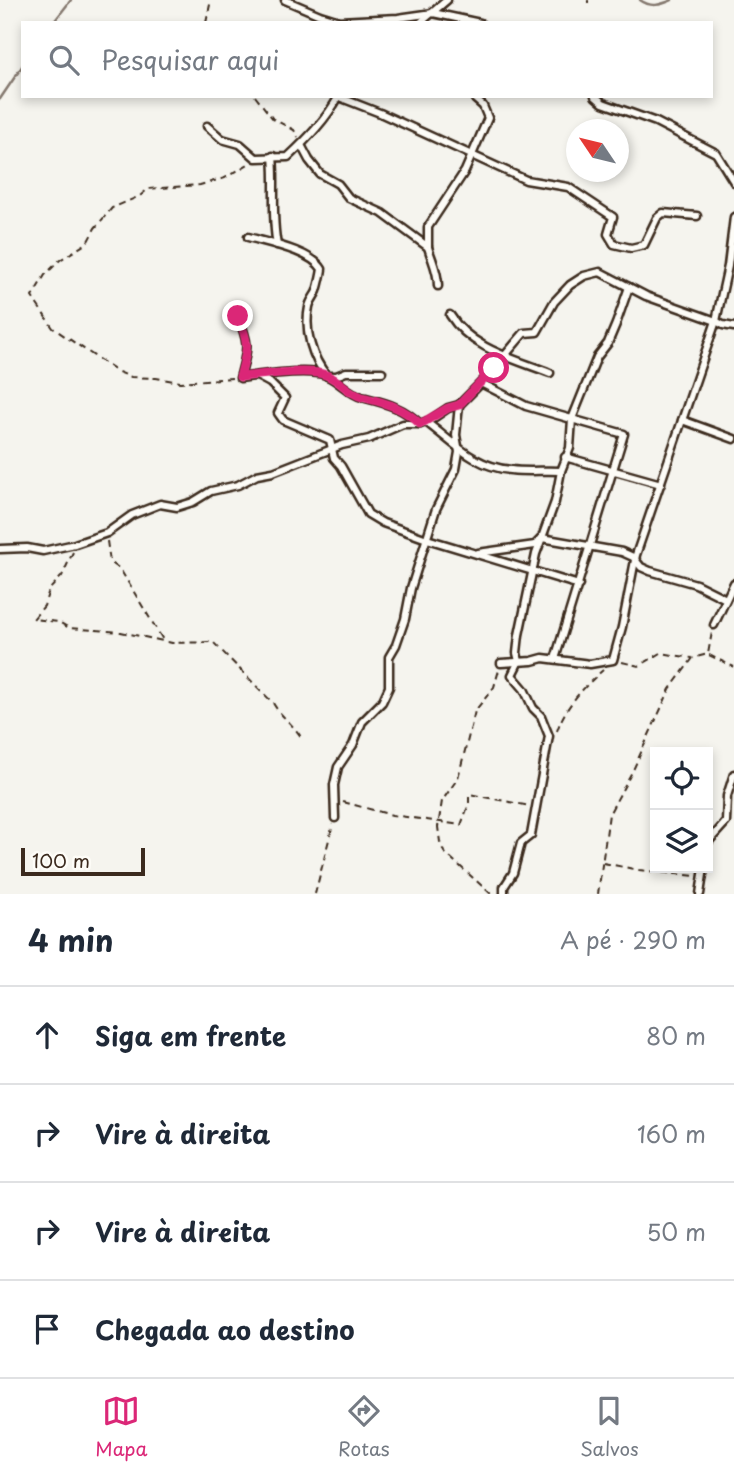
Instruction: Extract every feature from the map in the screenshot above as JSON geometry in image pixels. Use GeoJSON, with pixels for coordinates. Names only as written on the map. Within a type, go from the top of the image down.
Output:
{"type":"FeatureCollection","features":[{"type":"Feature","properties":{"kind":"street"},"geometry":{"type":"LineString","coordinates":[[285,0],[339,20],[398,18],[433,13],[471,21]]}},
{"type":"Feature","properties":{"kind":"street"},"geometry":{"type":"LineString","coordinates":[[423,21],[447,0]]}},
{"type":"Feature","properties":{"kind":"street"},"geometry":{"type":"LineString","coordinates":[[207,126],[222,139],[240,144],[256,158],[288,157],[332,109],[338,98]]}},
{"type":"Feature","properties":{"kind":"street"},"geometry":{"type":"LineString","coordinates":[[342,98],[526,180],[568,187],[613,217],[608,234],[614,244],[631,248],[644,245],[657,218],[663,213],[697,216]]}},
{"type":"Feature","properties":{"kind":"street"},"geometry":{"type":"LineString","coordinates":[[438,286],[438,271],[428,247],[428,227],[473,155],[488,118],[483,106],[475,98]]}},
{"type":"Feature","properties":{"kind":"street"},"geometry":{"type":"LineString","coordinates":[[598,98],[610,106],[656,122],[716,153],[734,182]]}},
{"type":"Feature","properties":{"kind":"street"},"geometry":{"type":"LineString","coordinates":[[301,145],[320,174],[338,184],[349,198],[382,213],[428,247]]}},
{"type":"Feature","properties":{"kind":"street"},"geometry":{"type":"LineString","coordinates":[[293,152],[309,160]]}},
{"type":"Feature","properties":{"kind":"street"},"geometry":{"type":"LineString","coordinates":[[273,156],[275,191],[272,221],[277,245]]}},
{"type":"Feature","properties":{"kind":"street"},"geometry":{"type":"LineString","coordinates":[[501,663],[555,659],[590,664],[613,660],[635,561],[716,321],[734,217]]}},
{"type":"Feature","properties":{"kind":"street"},"geometry":{"type":"LineString","coordinates":[[248,237],[317,260],[322,269],[309,306],[310,337],[312,355],[327,376],[350,393],[406,411],[458,449],[484,464],[510,470],[561,471]]}},
{"type":"Feature","properties":{"kind":"street"},"geometry":{"type":"LineString","coordinates":[[0,549],[27,548],[43,551],[75,544],[107,533],[132,515],[159,504],[177,507],[211,491],[238,485],[257,475],[369,439],[404,424],[423,423],[448,408],[459,405],[524,333],[537,332],[554,302],[584,275],[600,272],[646,296],[734,327]]}},
{"type":"Feature","properties":{"kind":"street"},"geometry":{"type":"LineString","coordinates":[[504,894],[504,887],[513,873],[521,843],[531,835],[549,736],[541,716],[512,676],[519,661],[519,635],[542,538],[555,502],[565,457],[570,448],[572,419],[597,357],[616,324],[629,287]]}},
{"type":"Feature","properties":{"kind":"street"},"geometry":{"type":"LineString","coordinates":[[450,315],[459,329],[503,356],[550,373]]}},
{"type":"Feature","properties":{"kind":"street"},"geometry":{"type":"LineString","coordinates":[[238,316],[247,338],[247,356],[240,377],[316,373],[336,376],[346,372],[382,372]]}},
{"type":"Feature","properties":{"kind":"street"},"geometry":{"type":"LineString","coordinates":[[257,376],[270,383],[285,398],[278,413],[283,420],[330,440],[334,458],[368,514],[383,523],[427,539],[579,585]]}},
{"type":"Feature","properties":{"kind":"street"},"geometry":{"type":"LineString","coordinates":[[481,383],[526,406],[624,434],[555,659]]}},
{"type":"Feature","properties":{"kind":"street"},"geometry":{"type":"LineString","coordinates":[[335,818],[334,785],[338,767],[353,745],[362,722],[382,702],[389,687],[389,657],[405,619],[411,588],[436,509],[456,469],[459,405]]}},
{"type":"Feature","properties":{"kind":"street"},"geometry":{"type":"LineString","coordinates":[[682,420],[734,439]]}},
{"type":"Feature","properties":{"kind":"street"},"geometry":{"type":"LineString","coordinates":[[565,457],[661,484]]}},
{"type":"Feature","properties":{"kind":"street"},"geometry":{"type":"LineString","coordinates":[[476,553],[535,545],[542,538]]}},
{"type":"Feature","properties":{"kind":"street"},"geometry":{"type":"LineString","coordinates":[[542,538],[622,552],[650,571],[696,584],[726,599]]}},
{"type":"Feature","properties":{"kind":"street"},"geometry":{"type":"LineString","coordinates":[[714,625],[734,583]]}},
{"type":"Feature","properties":{"kind":"street"},"geometry":{"type":"LineString","coordinates":[[713,836],[726,822],[727,796],[734,774]]}},
{"type":"Feature","properties":{"kind":"street"},"geometry":{"type":"LineString","coordinates":[[700,894],[703,873]]}},
{"type":"Feature","properties":{"kind":"path"},"geometry":{"type":"LineString","coordinates":[[206,21],[211,0]]}},
{"type":"Feature","properties":{"kind":"path"},"geometry":{"type":"LineString","coordinates":[[256,98],[273,119],[294,130],[301,145]]}},
{"type":"Feature","properties":{"kind":"path"},"geometry":{"type":"LineString","coordinates":[[240,377],[180,382],[131,377],[116,371],[53,328],[32,297],[45,275],[60,260],[87,243],[95,228],[112,208],[140,196],[148,189],[200,185],[225,178],[243,169],[256,158]]}},
{"type":"Feature","properties":{"kind":"path"},"geometry":{"type":"LineString","coordinates":[[107,533],[110,562],[120,569],[164,641]]}},
{"type":"Feature","properties":{"kind":"path"},"geometry":{"type":"LineString","coordinates":[[75,544],[70,561],[50,590],[44,606],[33,619],[60,622],[69,628],[121,632],[164,641],[212,642],[273,703],[278,712],[293,724],[301,737]]}},
{"type":"Feature","properties":{"kind":"path"},"geometry":{"type":"LineString","coordinates":[[708,654],[714,625]]}},
{"type":"Feature","properties":{"kind":"path"},"geometry":{"type":"LineString","coordinates":[[549,736],[557,731],[560,718],[580,692],[613,660],[639,666],[661,653],[693,658],[708,654],[734,667]]}},
{"type":"Feature","properties":{"kind":"path"},"geometry":{"type":"LineString","coordinates":[[598,894],[609,814],[633,770],[670,689],[693,658]]}},
{"type":"Feature","properties":{"kind":"path"},"geometry":{"type":"LineString","coordinates":[[491,894],[444,852],[438,832],[442,801],[458,778],[475,710],[495,687],[501,663]]}},
{"type":"Feature","properties":{"kind":"path"},"geometry":{"type":"LineString","coordinates":[[335,800],[392,815],[461,825],[469,804],[469,794],[537,807]]}},
{"type":"Feature","properties":{"kind":"path"},"geometry":{"type":"LineString","coordinates":[[315,894],[335,818]]}},
{"type":"Feature","properties":{"kind":"path"},"geometry":{"type":"LineString","coordinates":[[602,863],[702,877]]}},
{"type":"Feature","properties":{"kind":"waterway"},"geometry":{"type":"LineString","coordinates":[[55,21],[71,0]]}},
{"type":"Feature","properties":{"kind":"waterway"},"geometry":{"type":"LineString","coordinates":[[640,0],[656,5],[672,0]]}},
{"type":"Feature","properties":{"kind":"waterway"},"geometry":{"type":"LineString","coordinates":[[0,99],[21,68]]}},
{"type":"Feature","properties":{"kind":"route"},"geometry":{"type":"LineString","coordinates":[[238,316],[247,338],[247,356],[240,377],[287,373],[323,374],[350,393],[406,411],[420,424],[448,408],[459,405],[494,368]]}}]}
